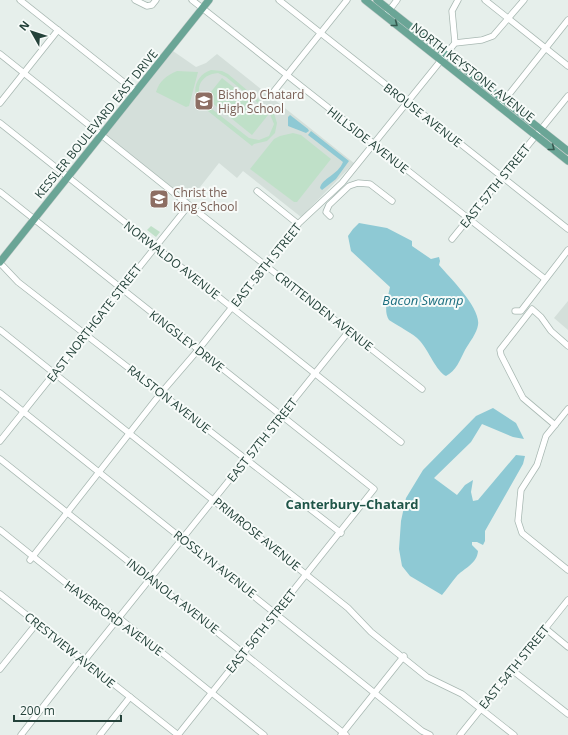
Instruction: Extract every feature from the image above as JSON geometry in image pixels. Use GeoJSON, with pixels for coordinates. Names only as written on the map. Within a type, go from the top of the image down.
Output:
{"type":"FeatureCollection","features":[{"type":"Feature","properties":{"kind":"main road","name":"KESSLER BOULEVARD EAST DRIVE"},"geometry":{"type":"LineString","coordinates":[[0,263],[209,0]]}},
{"type":"Feature","properties":{"kind":"main road","name":"NORTH KEYSTONE AVENUE"},"geometry":{"type":"LineString","coordinates":[[365,0],[387,13],[443,57],[538,133],[568,161]]}},
{"type":"Feature","properties":{"kind":"main road","name":"NORTH KEYSTONE AVENUE"},"geometry":{"type":"LineString","coordinates":[[377,0],[387,13]]}},
{"type":"Feature","properties":{"kind":"main road","name":"NORTH KEYSTONE AVENUE"},"geometry":{"type":"LineString","coordinates":[[538,133],[568,151]]}},
{"type":"Feature","properties":{"kind":"street"},"geometry":{"type":"LineString","coordinates":[[20,0],[136,92]]}},
{"type":"Feature","properties":{"kind":"street"},"geometry":{"type":"LineString","coordinates":[[135,0],[141,4],[150,6],[156,0]]}},
{"type":"Feature","properties":{"kind":"street","name":"HILLSIDE AVENUE"},"geometry":{"type":"LineString","coordinates":[[192,0],[545,279]]}},
{"type":"Feature","properties":{"kind":"street","name":"BROUSE AVENUE"},"geometry":{"type":"LineString","coordinates":[[279,0],[568,229]]}},
{"type":"Feature","properties":{"kind":"street"},"geometry":{"type":"LineString","coordinates":[[270,94],[347,0]]}},
{"type":"Feature","properties":{"kind":"street"},"geometry":{"type":"LineString","coordinates":[[387,13],[397,0]]}},
{"type":"Feature","properties":{"kind":"street"},"geometry":{"type":"LineString","coordinates":[[458,0],[452,10],[455,43],[489,38],[497,33],[524,0]]}},
{"type":"Feature","properties":{"kind":"street"},"geometry":{"type":"LineString","coordinates":[[485,0],[568,66]]}},
{"type":"Feature","properties":{"kind":"street"},"geometry":{"type":"LineString","coordinates":[[502,104],[568,20]]}},
{"type":"Feature","properties":{"kind":"street"},"geometry":{"type":"LineString","coordinates":[[0,104],[58,30]]}},
{"type":"Feature","properties":{"kind":"street","name":"EAST 58TH STREET"},"geometry":{"type":"LineString","coordinates":[[31,558],[161,393],[198,350],[298,224],[342,183],[455,43]]}},
{"type":"Feature","properties":{"kind":"street","name":"CRITTENDEN AVENUE"},"geometry":{"type":"LineString","coordinates":[[0,54],[422,389]]}},
{"type":"Feature","properties":{"kind":"street","name":"EAST 57TH STREET"},"geometry":{"type":"LineString","coordinates":[[452,239],[568,96]]}},
{"type":"Feature","properties":{"kind":"street","name":"NORWALDO AVENUE"},"geometry":{"type":"LineString","coordinates":[[0,123],[401,442]]}},
{"type":"Feature","properties":{"kind":"street"},"geometry":{"type":"LineString","coordinates":[[342,183],[348,188]]}},
{"type":"Feature","properties":{"kind":"street"},"geometry":{"type":"LineString","coordinates":[[330,216],[326,212],[327,207],[355,183],[368,183],[392,201]]}},
{"type":"Feature","properties":{"kind":"street"},"geometry":{"type":"LineString","coordinates":[[257,191],[298,224]]}},
{"type":"Feature","properties":{"kind":"street","name":"KINGSLEY DRIVE"},"geometry":{"type":"LineString","coordinates":[[0,192],[374,489]]}},
{"type":"Feature","properties":{"kind":"street","name":"EAST NORTHGATE STREET"},"geometry":{"type":"LineString","coordinates":[[0,441],[189,205]]}},
{"type":"Feature","properties":{"kind":"street"},"geometry":{"type":"LineString","coordinates":[[515,311],[521,311],[568,250]]}},
{"type":"Feature","properties":{"kind":"street","name":"RALSTON AVENUE"},"geometry":{"type":"LineString","coordinates":[[0,263],[18,282],[340,533]]}},
{"type":"Feature","properties":{"kind":"street"},"geometry":{"type":"LineString","coordinates":[[555,425],[523,398],[500,352],[502,346],[532,309],[541,317],[551,331],[568,346]]}},
{"type":"Feature","properties":{"kind":"street","name":"PRIMROSE AVENUE"},"geometry":{"type":"LineString","coordinates":[[0,330],[348,608],[371,632],[431,680],[462,694],[514,735]]}},
{"type":"Feature","properties":{"kind":"street","name":"EAST 57TH STREET"},"geometry":{"type":"LineString","coordinates":[[20,735],[119,618],[349,331]]}},
{"type":"Feature","properties":{"kind":"street","name":"ROSSLYN AVENUE"},"geometry":{"type":"LineString","coordinates":[[0,393],[422,731],[430,735]]}},
{"type":"Feature","properties":{"kind":"street"},"geometry":{"type":"LineString","coordinates":[[568,409],[544,440],[537,465],[521,490],[518,523],[523,534],[568,570]]}},
{"type":"Feature","properties":{"kind":"street","name":"INDIANOLA AVENUE"},"geometry":{"type":"LineString","coordinates":[[0,458],[343,734]]}},
{"type":"Feature","properties":{"kind":"street","name":"EAST 56TH STREET"},"geometry":{"type":"LineString","coordinates":[[178,735],[374,489]]}},
{"type":"Feature","properties":{"kind":"street","name":"HAVERFORD AVENUE"},"geometry":{"type":"LineString","coordinates":[[0,530],[31,558],[90,602],[119,618],[264,735]]}},
{"type":"Feature","properties":{"kind":"street","name":"CRESTVIEW AVENUE"},"geometry":{"type":"LineString","coordinates":[[0,594],[178,735]]}},
{"type":"Feature","properties":{"kind":"street","name":"EAST 54TH STREET"},"geometry":{"type":"LineString","coordinates":[[460,735],[568,600]]}},
{"type":"Feature","properties":{"kind":"street"},"geometry":{"type":"LineString","coordinates":[[0,669],[37,623]]}},
{"type":"Feature","properties":{"kind":"street"},"geometry":{"type":"LineString","coordinates":[[545,628],[568,647]]}},
{"type":"Feature","properties":{"kind":"street"},"geometry":{"type":"LineString","coordinates":[[343,734],[404,657]]}},
{"type":"Feature","properties":{"kind":"street"},"geometry":{"type":"LineString","coordinates":[[512,670],[568,714]]}},
{"type":"Feature","properties":{"kind":"street"},"geometry":{"type":"LineString","coordinates":[[100,735],[130,697]]}},
{"type":"Feature","properties":{"kind":"shaded area","name":"Bishop Chatard High School"},"geometry":{"type":"Polygon","coordinates":[[[173,51],[196,67],[206,63],[217,54],[354,163],[301,217],[243,171],[237,178],[219,163],[189,201],[106,135],[173,51]]]}},
{"type":"Feature","properties":{"kind":"shaded area"},"geometry":{"type":"Polygon","coordinates":[[[568,301],[568,330],[554,318],[568,301]]]}},
{"type":"Feature","properties":{"kind":"green space"},"geometry":{"type":"Polygon","coordinates":[[[211,70],[222,71],[228,74],[274,113],[277,123],[275,133],[267,141],[254,144],[252,146],[194,100],[196,97],[196,84],[200,77],[211,70]],[[218,73],[208,76],[201,82],[199,94],[203,102],[249,138],[259,140],[269,136],[274,124],[269,112],[226,77],[218,73]]]}},
{"type":"Feature","properties":{"kind":"green space"},"geometry":{"type":"Polygon","coordinates":[[[177,71],[198,72],[189,106],[186,107],[156,92],[159,84],[164,79],[177,71]]]}},
{"type":"Feature","properties":{"kind":"green space"},"geometry":{"type":"Polygon","coordinates":[[[222,78],[268,115],[252,135],[206,98],[222,78]]]}},
{"type":"Feature","properties":{"kind":"green space"},"geometry":{"type":"Polygon","coordinates":[[[293,133],[301,135],[331,159],[297,202],[294,202],[250,169],[274,139],[293,133]]]}},
{"type":"Feature","properties":{"kind":"green space"},"geometry":{"type":"Polygon","coordinates":[[[151,226],[160,232],[156,237],[147,230],[151,226]]]}},
{"type":"Feature","properties":{"kind":"water"},"geometry":{"type":"Polygon","coordinates":[[[290,115],[309,131],[306,133],[288,126],[288,117],[290,115]]]}},
{"type":"Feature","properties":{"kind":"water"},"geometry":{"type":"Polygon","coordinates":[[[311,131],[349,161],[336,179],[322,190],[320,188],[321,185],[338,170],[343,162],[308,135],[311,131]]]}},
{"type":"Feature","properties":{"kind":"water","name":"Bacon Swamp"},"geometry":{"type":"Polygon","coordinates":[[[359,223],[387,228],[412,241],[412,246],[431,259],[439,257],[439,265],[457,285],[475,310],[478,318],[478,325],[473,338],[457,365],[446,376],[439,370],[417,338],[389,320],[386,308],[390,287],[351,251],[348,236],[359,223]]]}},
{"type":"Feature","properties":{"kind":"water"},"geometry":{"type":"Polygon","coordinates":[[[493,408],[516,423],[524,439],[513,437],[482,424],[471,442],[434,478],[457,495],[465,485],[473,480],[471,492],[473,501],[478,500],[516,455],[525,456],[523,464],[485,531],[485,541],[483,545],[477,542],[472,542],[472,545],[478,551],[473,563],[456,577],[442,595],[410,576],[402,566],[399,549],[401,521],[406,498],[423,470],[476,416],[493,408]]]}},
{"type":"Feature","properties":{"kind":"place","name":"Bishop Chatard High School"},"geometry":{"type":"Point","coordinates":[204,101]}},
{"type":"Feature","properties":{"kind":"place","name":"Christ the King School"},"geometry":{"type":"Point","coordinates":[159,199]}},
{"type":"Feature","properties":{"kind":"district","name":"Canterbury–Chatard"},"geometry":{"type":"Point","coordinates":[352,504]}}]}
